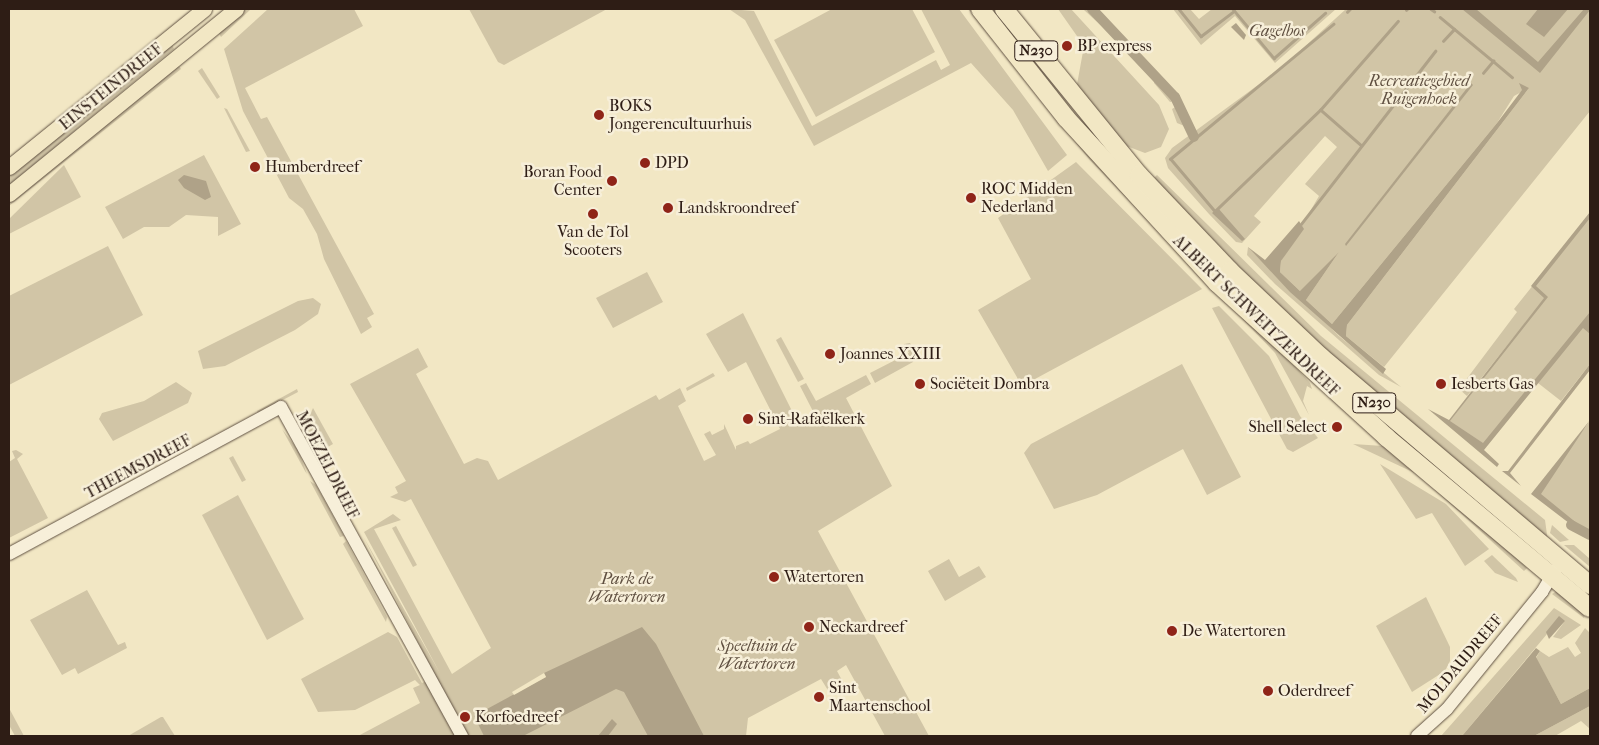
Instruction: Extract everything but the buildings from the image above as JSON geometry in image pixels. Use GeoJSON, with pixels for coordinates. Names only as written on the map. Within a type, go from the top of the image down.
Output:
{"type":"FeatureCollection","features":[{"type":"Feature","properties":{"kind":"highway","name":"ALBERT SCHWEITZERDREEF"},"geometry":{"type":"LineString","coordinates":[[980,9],[1066,118],[1217,283],[1318,377],[1590,608]]}},
{"type":"Feature","properties":{"kind":"highway","name":"ALBERT SCHWEITZERDREEF"},"geometry":{"type":"LineString","coordinates":[[1004,9],[1139,175],[1230,271],[1321,357],[1589,584]]}},
{"type":"Feature","properties":{"kind":"main road","name":"EINSTEINDREEF"},"geometry":{"type":"LineString","coordinates":[[9,167],[204,9]]}},
{"type":"Feature","properties":{"kind":"main road","name":"EINSTEINDREEF"},"geometry":{"type":"LineString","coordinates":[[9,194],[236,9]]}},
{"type":"Feature","properties":{"kind":"street","name":"THEEMSDREEF"},"geometry":{"type":"LineString","coordinates":[[9,554],[281,407]]}},
{"type":"Feature","properties":{"kind":"street","name":"MOEZELDREEF"},"geometry":{"type":"LineString","coordinates":[[281,407],[284,421],[453,736]]}},
{"type":"Feature","properties":{"kind":"street","name":"MOEZELDREEF"},"geometry":{"type":"LineString","coordinates":[[281,407],[462,736]]}},
{"type":"Feature","properties":{"kind":"street","name":"MOLDAUDREEF"},"geometry":{"type":"LineString","coordinates":[[1417,736],[1447,708],[1525,610],[1552,574],[1555,555]]}},
{"type":"Feature","properties":{"kind":"street"},"geometry":{"type":"LineString","coordinates":[[1552,574],[1589,584]]}},
{"type":"Feature","properties":{"kind":"green space"},"geometry":{"type":"Polygon","coordinates":[[[243,9],[251,9],[221,37],[217,30],[243,9]]]}},
{"type":"Feature","properties":{"kind":"green space"},"geometry":{"type":"Polygon","coordinates":[[[268,9],[354,9],[363,26],[245,88],[261,119],[267,117],[374,314],[367,318],[372,327],[361,334],[324,259],[317,234],[303,209],[289,198],[243,111],[224,49],[268,9]]]}},
{"type":"Feature","properties":{"kind":"green space"},"geometry":{"type":"Polygon","coordinates":[[[469,9],[607,9],[504,65],[498,62],[469,9]]]}},
{"type":"Feature","properties":{"kind":"green space"},"geometry":{"type":"Polygon","coordinates":[[[729,9],[754,11],[812,126],[936,60],[941,70],[950,65],[921,9],[959,9],[1067,155],[1048,171],[1013,110],[971,63],[814,146],[745,20],[729,9]]]}},
{"type":"Feature","properties":{"kind":"green space"},"geometry":{"type":"Polygon","coordinates":[[[832,9],[912,9],[935,52],[816,117],[774,40],[832,9]]]}},
{"type":"Feature","properties":{"kind":"green space"},"geometry":{"type":"Polygon","coordinates":[[[968,9],[976,9],[1310,383],[1312,389],[1307,386],[1303,401],[1309,415],[1275,353],[1089,159],[968,9]]]}},
{"type":"Feature","properties":{"kind":"green space"},"geometry":{"type":"Polygon","coordinates":[[[1058,9],[1071,9],[1159,105],[1169,129],[1161,147],[1145,153],[1124,145],[1076,90],[1084,46],[1058,9]]]}},
{"type":"Feature","properties":{"kind":"green space"},"geometry":{"type":"Polygon","coordinates":[[[1089,9],[1127,49],[1084,10],[1089,9]]]}},
{"type":"Feature","properties":{"kind":"green space","name":"Gagelbos"},"geometry":{"type":"Polygon","coordinates":[[[1173,9],[1190,9],[1199,19],[1212,9],[1336,9],[1275,63],[1235,16],[1201,45],[1173,9]]]}},
{"type":"Feature","properties":{"kind":"green space","name":"Recreatiegebied Ruigenhoek"},"geometry":{"type":"Polygon","coordinates":[[[1346,9],[1590,9],[1590,111],[1384,367],[1346,336],[1347,325],[1529,88],[1514,96],[1497,123],[1332,324],[1306,300],[1339,252],[1305,290],[1300,291],[1280,272],[1281,261],[1319,196],[1305,184],[1337,147],[1325,136],[1254,216],[1261,222],[1242,243],[1236,242],[1209,214],[1168,168],[1165,158],[1172,148],[1280,69],[1346,9]]]}},
{"type":"Feature","properties":{"kind":"green space"},"geometry":{"type":"Polygon","coordinates":[[[171,42],[174,49],[9,185],[9,173],[171,42]]]}},
{"type":"Feature","properties":{"kind":"green space"},"geometry":{"type":"Polygon","coordinates":[[[179,66],[181,69],[9,206],[9,201],[113,114],[179,66]]]}},
{"type":"Feature","properties":{"kind":"green space"},"geometry":{"type":"Polygon","coordinates":[[[202,68],[220,97],[217,99],[198,71],[202,68]]]}},
{"type":"Feature","properties":{"kind":"green space"},"geometry":{"type":"Polygon","coordinates":[[[1155,77],[1174,101],[1170,102],[1154,83],[1155,77]]]}},
{"type":"Feature","properties":{"kind":"green space"},"geometry":{"type":"Polygon","coordinates":[[[1177,106],[1187,127],[1177,123],[1172,109],[1177,106]]]}},
{"type":"Feature","properties":{"kind":"green space"},"geometry":{"type":"Polygon","coordinates":[[[224,108],[227,109],[250,151],[246,152],[224,108]]]}},
{"type":"Feature","properties":{"kind":"green space"},"geometry":{"type":"Polygon","coordinates":[[[204,155],[241,224],[218,236],[218,217],[186,215],[169,227],[144,227],[123,239],[105,207],[204,155]]]}},
{"type":"Feature","properties":{"kind":"green space"},"geometry":{"type":"Polygon","coordinates":[[[1076,162],[1202,289],[1022,386],[978,310],[1031,279],[998,218],[1076,162]]]}},
{"type":"Feature","properties":{"kind":"green space"},"geometry":{"type":"Polygon","coordinates":[[[64,165],[81,197],[9,234],[9,219],[64,165]]]}},
{"type":"Feature","properties":{"kind":"green space"},"geometry":{"type":"Polygon","coordinates":[[[1157,175],[1321,336],[1545,520],[1548,542],[1289,319],[1191,220],[1154,178],[1157,175]]]}},
{"type":"Feature","properties":{"kind":"green space"},"geometry":{"type":"Polygon","coordinates":[[[1590,214],[1590,364],[1561,401],[1538,383],[1580,326],[1481,450],[1448,423],[1545,298],[1467,396],[1459,389],[1517,312],[1514,309],[1590,214]]]}},
{"type":"Feature","properties":{"kind":"green space"},"geometry":{"type":"Polygon","coordinates":[[[108,246],[143,315],[9,385],[9,296],[108,246]]]}},
{"type":"Feature","properties":{"kind":"green space"},"geometry":{"type":"Polygon","coordinates":[[[1248,247],[1339,336],[1401,387],[1379,375],[1275,284],[1247,255],[1248,247]]]}},
{"type":"Feature","properties":{"kind":"green space"},"geometry":{"type":"Polygon","coordinates":[[[647,272],[663,302],[613,328],[596,298],[647,272]]]}},
{"type":"Feature","properties":{"kind":"green space"},"geometry":{"type":"Polygon","coordinates":[[[313,298],[321,304],[318,314],[295,330],[225,366],[203,369],[198,351],[298,301],[313,298]]]}},
{"type":"Feature","properties":{"kind":"green space"},"geometry":{"type":"Polygon","coordinates":[[[1219,306],[1269,356],[1300,416],[1318,438],[1293,452],[1287,449],[1212,308],[1219,306]]]}},
{"type":"Feature","properties":{"kind":"green space","name":"Park de Watertoren"},"geometry":{"type":"Polygon","coordinates":[[[743,313],[797,421],[818,421],[800,386],[806,383],[816,401],[866,375],[871,384],[846,398],[892,486],[818,531],[929,736],[885,736],[846,665],[837,671],[844,684],[829,692],[821,679],[748,718],[746,736],[358,736],[420,703],[413,688],[420,685],[415,680],[355,710],[318,712],[301,679],[388,632],[397,637],[422,683],[436,677],[363,536],[441,675],[364,532],[393,514],[401,520],[374,529],[452,674],[491,648],[411,499],[405,502],[390,497],[398,493],[395,487],[406,481],[350,384],[418,348],[428,367],[416,374],[464,464],[477,458],[488,461],[498,480],[656,395],[659,400],[680,388],[686,401],[678,406],[704,461],[716,455],[704,434],[710,431],[712,435],[724,429],[724,424],[736,450],[736,446],[748,441],[750,444],[780,429],[746,362],[728,372],[706,334],[743,313]]]}},
{"type":"Feature","properties":{"kind":"green space"},"geometry":{"type":"Polygon","coordinates":[[[781,337],[804,379],[798,382],[776,340],[781,337]]]}},
{"type":"Feature","properties":{"kind":"green space"},"geometry":{"type":"Polygon","coordinates":[[[910,343],[916,354],[913,362],[875,383],[870,373],[909,353],[904,344],[910,343]]]}},
{"type":"Feature","properties":{"kind":"green space"},"geometry":{"type":"Polygon","coordinates":[[[1182,364],[1241,477],[1207,495],[1183,449],[1097,495],[1054,509],[1024,453],[1031,444],[1182,364]]]}},
{"type":"Feature","properties":{"kind":"green space"},"geometry":{"type":"Polygon","coordinates":[[[713,373],[715,376],[687,391],[686,388],[713,373]]]}},
{"type":"Feature","properties":{"kind":"green space"},"geometry":{"type":"Polygon","coordinates":[[[176,382],[192,393],[188,403],[113,441],[99,419],[102,413],[144,401],[176,382]]]}},
{"type":"Feature","properties":{"kind":"green space"},"geometry":{"type":"Polygon","coordinates":[[[297,389],[298,392],[258,413],[257,411],[297,389]]]}},
{"type":"Feature","properties":{"kind":"green space"},"geometry":{"type":"Polygon","coordinates":[[[313,408],[333,444],[319,452],[305,426],[313,408]]]}},
{"type":"Feature","properties":{"kind":"green space"},"geometry":{"type":"Polygon","coordinates":[[[1590,421],[1590,534],[1535,493],[1590,421]]]}},
{"type":"Feature","properties":{"kind":"green space"},"geometry":{"type":"Polygon","coordinates":[[[282,429],[298,450],[307,474],[305,471],[282,429]]]}},
{"type":"Feature","properties":{"kind":"green space"},"geometry":{"type":"Polygon","coordinates":[[[1353,444],[1383,446],[1426,477],[1527,568],[1524,571],[1419,475],[1353,444]]]}},
{"type":"Feature","properties":{"kind":"green space"},"geometry":{"type":"Polygon","coordinates":[[[16,450],[23,454],[17,459],[48,518],[9,538],[9,462],[15,458],[12,451],[16,450]]]}},
{"type":"Feature","properties":{"kind":"green space"},"geometry":{"type":"Polygon","coordinates":[[[233,456],[246,480],[242,482],[229,458],[233,456]]]}},
{"type":"Feature","properties":{"kind":"green space"},"geometry":{"type":"Polygon","coordinates":[[[1380,464],[1446,504],[1489,549],[1465,566],[1432,513],[1416,519],[1380,464]]]}},
{"type":"Feature","properties":{"kind":"green space"},"geometry":{"type":"Polygon","coordinates":[[[310,481],[316,485],[344,536],[340,537],[310,481]]]}},
{"type":"Feature","properties":{"kind":"green space"},"geometry":{"type":"Polygon","coordinates":[[[238,495],[304,619],[267,640],[202,515],[238,495]]]}},
{"type":"Feature","properties":{"kind":"green space"},"geometry":{"type":"Polygon","coordinates":[[[1552,525],[1569,540],[1560,542],[1550,533],[1552,525]]]}},
{"type":"Feature","properties":{"kind":"green space"},"geometry":{"type":"Polygon","coordinates":[[[396,526],[417,565],[413,567],[392,528],[396,526]]]}},
{"type":"Feature","properties":{"kind":"green space"},"geometry":{"type":"Polygon","coordinates":[[[346,541],[387,617],[386,622],[343,544],[346,541]]]}},
{"type":"Feature","properties":{"kind":"green space"},"geometry":{"type":"Polygon","coordinates":[[[1564,545],[1574,545],[1590,559],[1590,567],[1564,545]]]}},
{"type":"Feature","properties":{"kind":"green space"},"geometry":{"type":"Polygon","coordinates":[[[1492,555],[1518,582],[1495,573],[1484,561],[1492,555]]]}},
{"type":"Feature","properties":{"kind":"green space"},"geometry":{"type":"Polygon","coordinates":[[[949,559],[959,577],[979,566],[986,577],[945,601],[928,571],[949,559]]]}},
{"type":"Feature","properties":{"kind":"green space"},"geometry":{"type":"Polygon","coordinates":[[[87,590],[118,645],[125,642],[127,648],[78,674],[75,668],[62,675],[30,620],[87,590]]]}},
{"type":"Feature","properties":{"kind":"green space"},"geometry":{"type":"Polygon","coordinates":[[[1557,591],[1585,614],[1584,618],[1552,594],[1557,591]]]}},
{"type":"Feature","properties":{"kind":"green space"},"geometry":{"type":"Polygon","coordinates":[[[1426,597],[1450,647],[1450,661],[1445,671],[1412,692],[1376,626],[1426,597]]]}},
{"type":"Feature","properties":{"kind":"green space"},"geometry":{"type":"Polygon","coordinates":[[[1554,608],[1581,625],[1561,639],[1553,637],[1565,621],[1547,634],[1462,736],[1441,736],[1554,608]]]}},
{"type":"Feature","properties":{"kind":"green space"},"geometry":{"type":"Polygon","coordinates":[[[1585,628],[1590,633],[1590,688],[1561,704],[1536,658],[1540,651],[1549,657],[1568,647],[1575,657],[1581,653],[1575,643],[1585,628]]]}},
{"type":"Feature","properties":{"kind":"green space"},"geometry":{"type":"Polygon","coordinates":[[[1590,706],[1590,729],[1581,721],[1555,736],[1534,736],[1590,706]]]}},
{"type":"Feature","properties":{"kind":"green space"},"geometry":{"type":"Polygon","coordinates":[[[9,708],[24,736],[15,736],[9,725],[9,708]]]}},
{"type":"Feature","properties":{"kind":"green space"},"geometry":{"type":"Polygon","coordinates":[[[161,717],[163,717],[175,736],[128,736],[161,717]]]}},
{"type":"Feature","properties":{"kind":"shaded area"},"geometry":{"type":"Polygon","coordinates":[[[1462,9],[1476,9],[1538,62],[1584,9],[1590,10],[1540,73],[1462,9]]]}},
{"type":"Feature","properties":{"kind":"shaded area"},"geometry":{"type":"Polygon","coordinates":[[[1538,9],[1568,9],[1544,37],[1526,24],[1538,9]]]}},
{"type":"Feature","properties":{"kind":"shaded area"},"geometry":{"type":"Polygon","coordinates":[[[1236,23],[1246,35],[1244,40],[1231,27],[1236,23]]]}},
{"type":"Feature","properties":{"kind":"shaded area"},"geometry":{"type":"Polygon","coordinates":[[[1471,83],[1473,85],[1346,246],[1345,244],[1471,83]]]}},
{"type":"Feature","properties":{"kind":"shaded area"},"geometry":{"type":"Polygon","coordinates":[[[1519,83],[1529,88],[1347,325],[1346,336],[1386,369],[1383,374],[1290,292],[1248,247],[1265,260],[1299,221],[1304,229],[1281,261],[1280,272],[1300,291],[1339,252],[1306,300],[1332,324],[1497,123],[1522,90],[1519,83]]]}},
{"type":"Feature","properties":{"kind":"shaded area"},"geometry":{"type":"Polygon","coordinates":[[[184,175],[206,181],[211,197],[205,200],[184,188],[178,180],[184,175]]]}},
{"type":"Feature","properties":{"kind":"shaded area"},"geometry":{"type":"Polygon","coordinates":[[[1218,208],[1245,239],[1242,241],[1212,213],[1218,208]]]}},
{"type":"Feature","properties":{"kind":"shaded area"},"geometry":{"type":"Polygon","coordinates":[[[1590,212],[1590,218],[1536,286],[1548,297],[1450,421],[1483,443],[1590,312],[1590,334],[1583,328],[1484,450],[1499,464],[1497,467],[1428,409],[1449,420],[1544,298],[1531,286],[1590,212]]]}},
{"type":"Feature","properties":{"kind":"shaded area"},"geometry":{"type":"Polygon","coordinates":[[[1590,364],[1590,370],[1510,473],[1521,486],[1502,471],[1508,471],[1590,364]]]}},
{"type":"Feature","properties":{"kind":"shaded area"},"geometry":{"type":"Polygon","coordinates":[[[1590,420],[1541,494],[1584,529],[1582,533],[1531,494],[1590,420]]]}},
{"type":"Feature","properties":{"kind":"shaded area"},"geometry":{"type":"Polygon","coordinates":[[[1559,616],[1565,621],[1549,639],[1546,632],[1559,616]]]}},
{"type":"Feature","properties":{"kind":"shaded area"},"geometry":{"type":"Polygon","coordinates":[[[642,627],[656,644],[704,736],[648,736],[624,692],[616,689],[523,736],[484,736],[474,716],[546,677],[544,673],[642,627]]]}},
{"type":"Feature","properties":{"kind":"shaded area"},"geometry":{"type":"Polygon","coordinates":[[[1536,648],[1540,651],[1536,657],[1561,704],[1590,688],[1590,706],[1534,736],[1462,736],[1536,648]]]}},
{"type":"Feature","properties":{"kind":"shaded area"},"geometry":{"type":"Polygon","coordinates":[[[612,719],[617,724],[608,736],[598,736],[612,719]]]}},
{"type":"Feature","properties":{"kind":"pier"},"geometry":{"type":"Polygon","coordinates":[[[544,673],[546,677],[514,695],[512,692],[544,673]]]}},
{"type":"Feature","properties":{"kind":"waterway"},"geometry":{"type":"LineString","coordinates":[[1092,9],[1175,97],[1194,137]]}},
{"type":"Feature","properties":{"kind":"waterway"},"geometry":{"type":"LineString","coordinates":[[1179,9],[1201,36],[1234,11]]}},
{"type":"Feature","properties":{"kind":"waterway"},"geometry":{"type":"LineString","coordinates":[[1233,9],[1274,58],[1325,13]]}},
{"type":"Feature","properties":{"kind":"waterway"},"geometry":{"type":"LineString","coordinates":[[1347,12],[1350,9]]}},
{"type":"Feature","properties":{"kind":"waterway"},"geometry":{"type":"LineString","coordinates":[[1440,17],[1493,61]]}},
{"type":"Feature","properties":{"kind":"waterway"},"geometry":{"type":"LineString","coordinates":[[1334,24],[1171,159],[1215,211],[1320,110],[1398,21]]}},
{"type":"Feature","properties":{"kind":"waterway"},"geometry":{"type":"LineString","coordinates":[[1443,41],[1454,29]]}},
{"type":"Feature","properties":{"kind":"waterway"},"geometry":{"type":"LineString","coordinates":[[1301,224],[1435,51]]}},
{"type":"Feature","properties":{"kind":"waterway"},"geometry":{"type":"LineString","coordinates":[[1483,73],[1493,61],[1512,77]]}},
{"type":"Feature","properties":{"kind":"waterway"},"geometry":{"type":"LineString","coordinates":[[1321,110],[1361,145]]}},
{"type":"Feature","properties":{"kind":"waterway"},"geometry":{"type":"LineString","coordinates":[[1571,525],[1590,535]]}},
{"type":"Feature","properties":{"kind":"place","name":"BP express"},"geometry":{"type":"Point","coordinates":[1067,46]}},
{"type":"Feature","properties":{"kind":"place","name":"BOKS Jongerencultuurhuis"},"geometry":{"type":"Point","coordinates":[599,115]}},
{"type":"Feature","properties":{"kind":"place","name":"DPD"},"geometry":{"type":"Point","coordinates":[645,163]}},
{"type":"Feature","properties":{"kind":"place","name":"Humberdreef"},"geometry":{"type":"Point","coordinates":[255,167]}},
{"type":"Feature","properties":{"kind":"place","name":"Boran Food Center"},"geometry":{"type":"Point","coordinates":[612,181]}},
{"type":"Feature","properties":{"kind":"place","name":"ROC Midden Nederland"},"geometry":{"type":"Point","coordinates":[971,198]}},
{"type":"Feature","properties":{"kind":"place","name":"Landskroondreef"},"geometry":{"type":"Point","coordinates":[668,208]}},
{"type":"Feature","properties":{"kind":"place","name":"Van de Tol Scooters"},"geometry":{"type":"Point","coordinates":[593,214]}},
{"type":"Feature","properties":{"kind":"place","name":"Joannes XXIII"},"geometry":{"type":"Point","coordinates":[830,354]}},
{"type":"Feature","properties":{"kind":"place","name":"Sociëteit Dombra"},"geometry":{"type":"Point","coordinates":[920,384]}},
{"type":"Feature","properties":{"kind":"place","name":"Iesberts Gas"},"geometry":{"type":"Point","coordinates":[1441,384]}},
{"type":"Feature","properties":{"kind":"place","name":"Sint-Rafaëlkerk"},"geometry":{"type":"Point","coordinates":[748,419]}},
{"type":"Feature","properties":{"kind":"place","name":"Shell Select"},"geometry":{"type":"Point","coordinates":[1337,427]}},
{"type":"Feature","properties":{"kind":"place","name":"Watertoren"},"geometry":{"type":"Point","coordinates":[774,577]}},
{"type":"Feature","properties":{"kind":"place","name":"Neckardreef"},"geometry":{"type":"Point","coordinates":[809,627]}},
{"type":"Feature","properties":{"kind":"place","name":"De Watertoren"},"geometry":{"type":"Point","coordinates":[1172,631]}},
{"type":"Feature","properties":{"kind":"place","name":"Oderdreef"},"geometry":{"type":"Point","coordinates":[1268,691]}},
{"type":"Feature","properties":{"kind":"place","name":"Sint Maartenschool"},"geometry":{"type":"Point","coordinates":[819,697]}},
{"type":"Feature","properties":{"kind":"place","name":"Korfoedreef"},"geometry":{"type":"Point","coordinates":[465,717]}},
{"type":"Feature","properties":{"kind":"park label","name":"Speeltuin de Watertoren"},"geometry":{"type":"Point","coordinates":[757,655]}}]}
